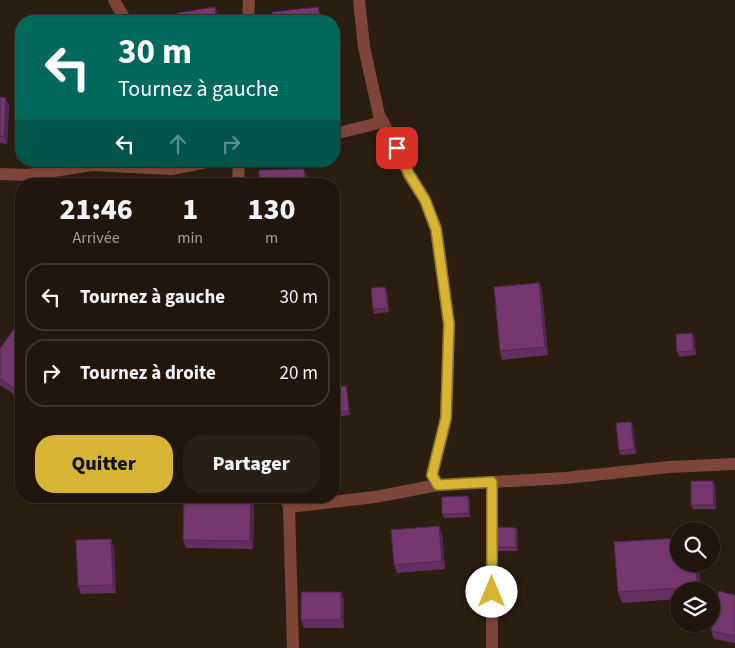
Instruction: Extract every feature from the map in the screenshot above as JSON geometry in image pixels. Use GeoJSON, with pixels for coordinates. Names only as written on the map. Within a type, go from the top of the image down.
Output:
{"type":"FeatureCollection","features":[{"type":"Feature","properties":{"kind":"street"},"geometry":{"type":"LineString","coordinates":[[114,0],[123,15]]}},
{"type":"Feature","properties":{"kind":"street"},"geometry":{"type":"LineString","coordinates":[[248,15],[249,0]]}},
{"type":"Feature","properties":{"kind":"street"},"geometry":{"type":"LineString","coordinates":[[359,0],[364,47],[379,115],[409,174],[425,200],[436,229],[449,324],[446,418],[432,475],[438,485]]}},
{"type":"Feature","properties":{"kind":"street"},"geometry":{"type":"LineString","coordinates":[[340,133],[384,122]]}},
{"type":"Feature","properties":{"kind":"street"},"geometry":{"type":"LineString","coordinates":[[0,174],[28,175],[79,167]]}},
{"type":"Feature","properties":{"kind":"street"},"geometry":{"type":"LineString","coordinates":[[132,167],[171,169],[182,167]]}},
{"type":"Feature","properties":{"kind":"street"},"geometry":{"type":"LineString","coordinates":[[340,498],[375,496],[438,485],[565,478],[669,467],[735,464]]}},
{"type":"Feature","properties":{"kind":"street"},"geometry":{"type":"LineString","coordinates":[[492,482],[492,648]]}},
{"type":"Feature","properties":{"kind":"street"},"geometry":{"type":"LineString","coordinates":[[287,503],[293,648]]}},
{"type":"Feature","properties":{"kind":"building"},"geometry":{"type":"Polygon","coordinates":[[[215,7],[216,15],[177,15],[177,13],[215,7]]]}},
{"type":"Feature","properties":{"kind":"building"},"geometry":{"type":"Polygon","coordinates":[[[318,7],[319,15],[272,15],[272,12],[318,7]]]}},
{"type":"Feature","properties":{"kind":"building"},"geometry":{"type":"Polygon","coordinates":[[[0,97],[6,98],[4,136],[0,136],[0,97]]]}},
{"type":"Feature","properties":{"kind":"building"},"geometry":{"type":"Polygon","coordinates":[[[304,169],[305,178],[259,178],[259,170],[304,169]]]}},
{"type":"Feature","properties":{"kind":"building"},"geometry":{"type":"Polygon","coordinates":[[[539,283],[545,347],[500,351],[494,287],[539,283]]]}},
{"type":"Feature","properties":{"kind":"building"},"geometry":{"type":"Polygon","coordinates":[[[385,287],[388,308],[373,309],[371,288],[385,287]]]}},
{"type":"Feature","properties":{"kind":"building"},"geometry":{"type":"Polygon","coordinates":[[[15,327],[15,389],[0,379],[0,349],[15,327]]]}},
{"type":"Feature","properties":{"kind":"building"},"geometry":{"type":"Polygon","coordinates":[[[692,333],[694,351],[677,352],[676,334],[692,333]]]}},
{"type":"Feature","properties":{"kind":"building"},"geometry":{"type":"Polygon","coordinates":[[[340,386],[346,386],[349,411],[340,412],[340,386]]]}},
{"type":"Feature","properties":{"kind":"building"},"geometry":{"type":"Polygon","coordinates":[[[631,422],[634,449],[619,451],[616,423],[631,422]]]}},
{"type":"Feature","properties":{"kind":"building"},"geometry":{"type":"Polygon","coordinates":[[[691,481],[713,481],[714,505],[691,505],[691,481]]]}},
{"type":"Feature","properties":{"kind":"building"},"geometry":{"type":"Polygon","coordinates":[[[468,496],[469,513],[442,514],[442,497],[468,496]]]}},
{"type":"Feature","properties":{"kind":"building"},"geometry":{"type":"Polygon","coordinates":[[[184,503],[251,503],[250,541],[183,540],[184,503]]]}},
{"type":"Feature","properties":{"kind":"building"},"geometry":{"type":"Polygon","coordinates":[[[439,526],[442,561],[394,565],[391,530],[439,526]]]}},
{"type":"Feature","properties":{"kind":"building"},"geometry":{"type":"Polygon","coordinates":[[[494,527],[516,528],[516,547],[494,547],[494,527]]]}},
{"type":"Feature","properties":{"kind":"building"},"geometry":{"type":"Polygon","coordinates":[[[111,539],[113,585],[78,586],[76,540],[111,539]]]}},
{"type":"Feature","properties":{"kind":"building"},"geometry":{"type":"Polygon","coordinates":[[[670,539],[670,572],[696,572],[697,582],[670,582],[670,589],[618,592],[614,542],[670,539]]]}},
{"type":"Feature","properties":{"kind":"building"},"geometry":{"type":"Polygon","coordinates":[[[720,591],[735,595],[735,636],[716,632],[720,632],[720,591]]]}},
{"type":"Feature","properties":{"kind":"building"},"geometry":{"type":"Polygon","coordinates":[[[301,592],[341,592],[341,620],[301,620],[301,592]]]}},
{"type":"Feature","properties":{"kind":"route"},"geometry":{"type":"LineString","coordinates":[[397,148],[409,174],[425,200],[436,229],[449,324],[446,418],[434,460],[432,475],[438,485],[492,482],[492,592]]}}]}
